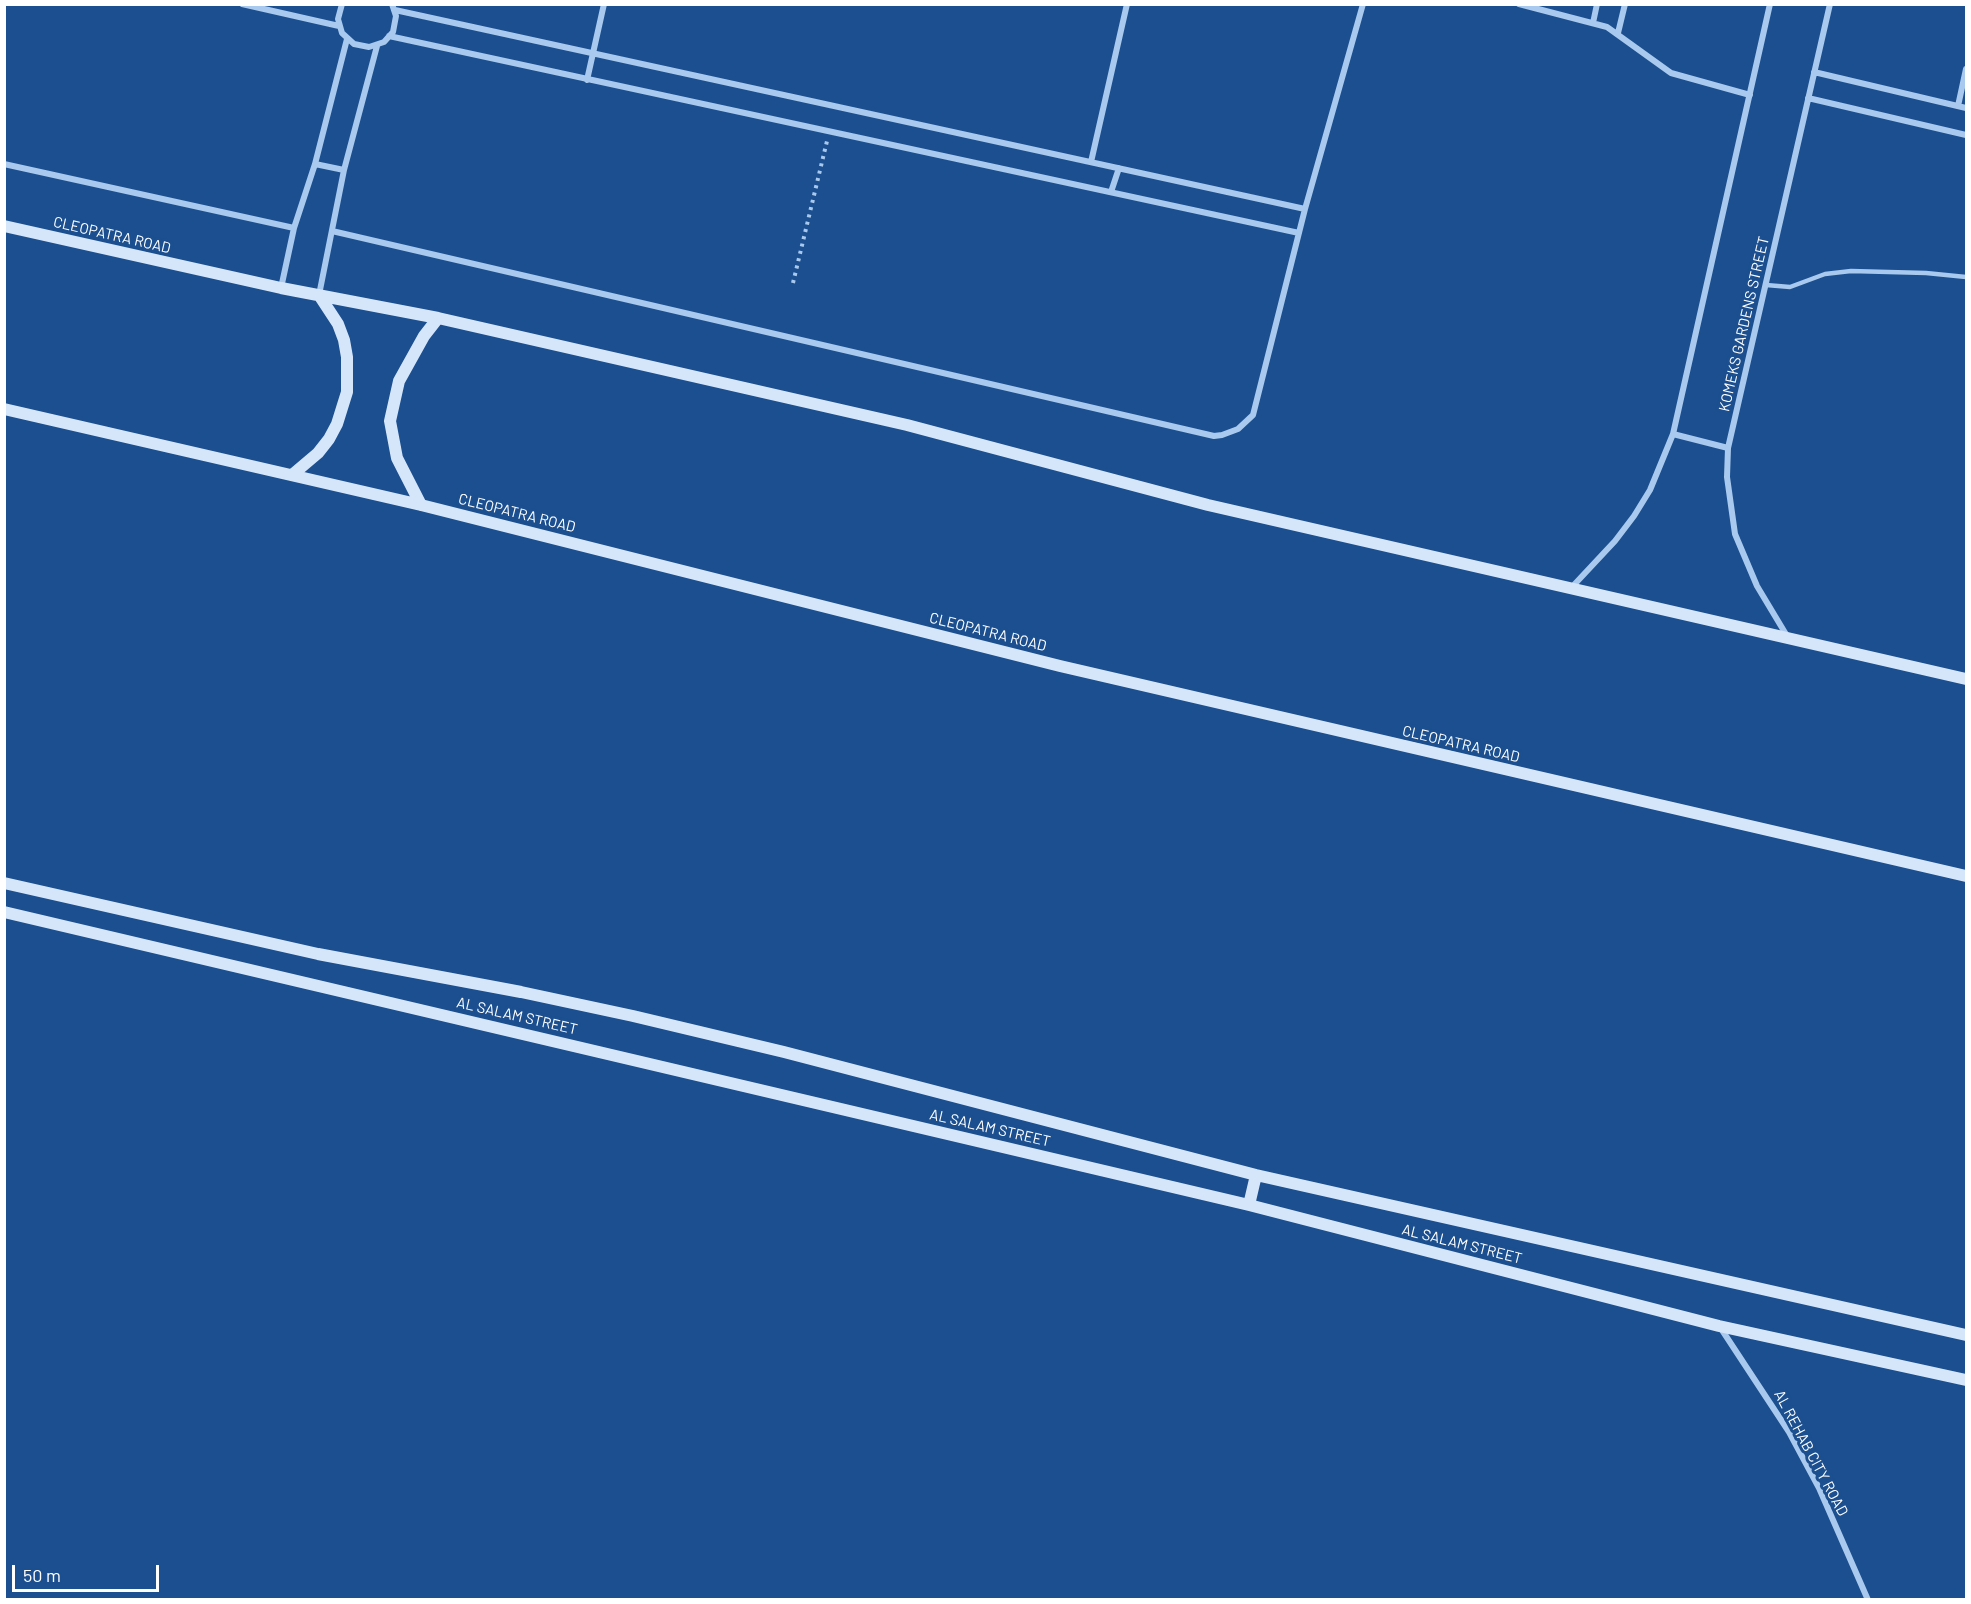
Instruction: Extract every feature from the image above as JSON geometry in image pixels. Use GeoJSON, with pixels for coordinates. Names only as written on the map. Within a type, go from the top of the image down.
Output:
{"type":"FeatureCollection","features":[{"type":"Feature","properties":{"kind":"main road","name":"CLEOPATRA ROAD"},"geometry":{"type":"LineString","coordinates":[[4,226],[281,288],[438,318],[907,425],[1197,502],[1569,590],[1966,679]]}},
{"type":"Feature","properties":{"kind":"main road"},"geometry":{"type":"LineString","coordinates":[[292,476],[329,440],[338,424],[347,392],[347,357],[344,340],[338,324],[319,295]]}},
{"type":"Feature","properties":{"kind":"main road"},"geometry":{"type":"LineString","coordinates":[[422,505],[397,458],[390,421],[399,381],[424,336],[438,318]]}},
{"type":"Feature","properties":{"kind":"main road","name":"CLEOPATRA ROAD"},"geometry":{"type":"LineString","coordinates":[[4,409],[422,505],[1060,666],[1966,876]]}},
{"type":"Feature","properties":{"kind":"main road","name":"AL SALAM STREET"},"geometry":{"type":"LineString","coordinates":[[4,883],[318,954],[521,992],[633,1016],[784,1052],[1256,1175],[1966,1335]]}},
{"type":"Feature","properties":{"kind":"main road","name":"AL SALAM STREET"},"geometry":{"type":"LineString","coordinates":[[4,912],[1249,1205],[1719,1326],[1966,1380]]}},
{"type":"Feature","properties":{"kind":"main road"},"geometry":{"type":"LineString","coordinates":[[1249,1205],[1256,1175]]}},
{"type":"Feature","properties":{"kind":"street"},"geometry":{"type":"LineString","coordinates":[[242,4],[339,26]]}},
{"type":"Feature","properties":{"kind":"street"},"geometry":{"type":"LineString","coordinates":[[342,4],[338,14],[339,26],[347,39],[361,47],[377,45],[389,36],[396,21],[393,7],[593,55],[1305,209]]}},
{"type":"Feature","properties":{"kind":"street"},"geometry":{"type":"LineString","coordinates":[[587,80],[604,4]]}},
{"type":"Feature","properties":{"kind":"street"},"geometry":{"type":"LineString","coordinates":[[1091,162],[1127,4]]}},
{"type":"Feature","properties":{"kind":"street"},"geometry":{"type":"LineString","coordinates":[[332,231],[1214,436],[1238,429],[1254,416],[1305,209],[1363,4]]}},
{"type":"Feature","properties":{"kind":"street"},"geometry":{"type":"LineString","coordinates":[[1520,4],[1593,23],[1618,33],[1654,63],[1671,73],[1750,95]]}},
{"type":"Feature","properties":{"kind":"street"},"geometry":{"type":"LineString","coordinates":[[1593,23],[1597,4]]}},
{"type":"Feature","properties":{"kind":"street"},"geometry":{"type":"LineString","coordinates":[[1618,33],[1625,4]]}},
{"type":"Feature","properties":{"kind":"street"},"geometry":{"type":"LineString","coordinates":[[1569,590],[1615,541],[1634,516],[1650,490],[1672,434],[1770,4]]}},
{"type":"Feature","properties":{"kind":"street","name":"KOMEKS GARDENS STREET"},"geometry":{"type":"LineString","coordinates":[[1789,639],[1757,586],[1736,534],[1727,477],[1728,448],[1830,4]]}},
{"type":"Feature","properties":{"kind":"street"},"geometry":{"type":"LineString","coordinates":[[389,36],[1299,233]]}},
{"type":"Feature","properties":{"kind":"street"},"geometry":{"type":"LineString","coordinates":[[281,288],[294,228],[315,164],[347,39]]}},
{"type":"Feature","properties":{"kind":"street"},"geometry":{"type":"LineString","coordinates":[[319,295],[344,170],[377,45]]}},
{"type":"Feature","properties":{"kind":"street"},"geometry":{"type":"LineString","coordinates":[[1958,106],[1966,69]]}},
{"type":"Feature","properties":{"kind":"street"},"geometry":{"type":"LineString","coordinates":[[1814,72],[1966,108]]}},
{"type":"Feature","properties":{"kind":"street"},"geometry":{"type":"LineString","coordinates":[[1808,98],[1966,135]]}},
{"type":"Feature","properties":{"kind":"street"},"geometry":{"type":"LineString","coordinates":[[4,164],[294,228]]}},
{"type":"Feature","properties":{"kind":"street"},"geometry":{"type":"LineString","coordinates":[[315,164],[344,170]]}},
{"type":"Feature","properties":{"kind":"street"},"geometry":{"type":"LineString","coordinates":[[1112,192],[1119,168]]}},
{"type":"Feature","properties":{"kind":"street"},"geometry":{"type":"LineString","coordinates":[[1672,434],[1728,448]]}},
{"type":"Feature","properties":{"kind":"street","name":"AL REHAB CITY ROAD"},"geometry":{"type":"LineString","coordinates":[[1719,1326],[1756,1378],[1799,1451],[1846,1546],[1868,1599]]}},
{"type":"Feature","properties":{"kind":"lane"},"geometry":{"type":"LineString","coordinates":[[1766,285],[1790,286],[1825,274],[1851,271],[1926,273],[1966,277]]}},
{"type":"Feature","properties":{"kind":"path"},"geometry":{"type":"LineString","coordinates":[[793,283],[830,132]]}}]}
